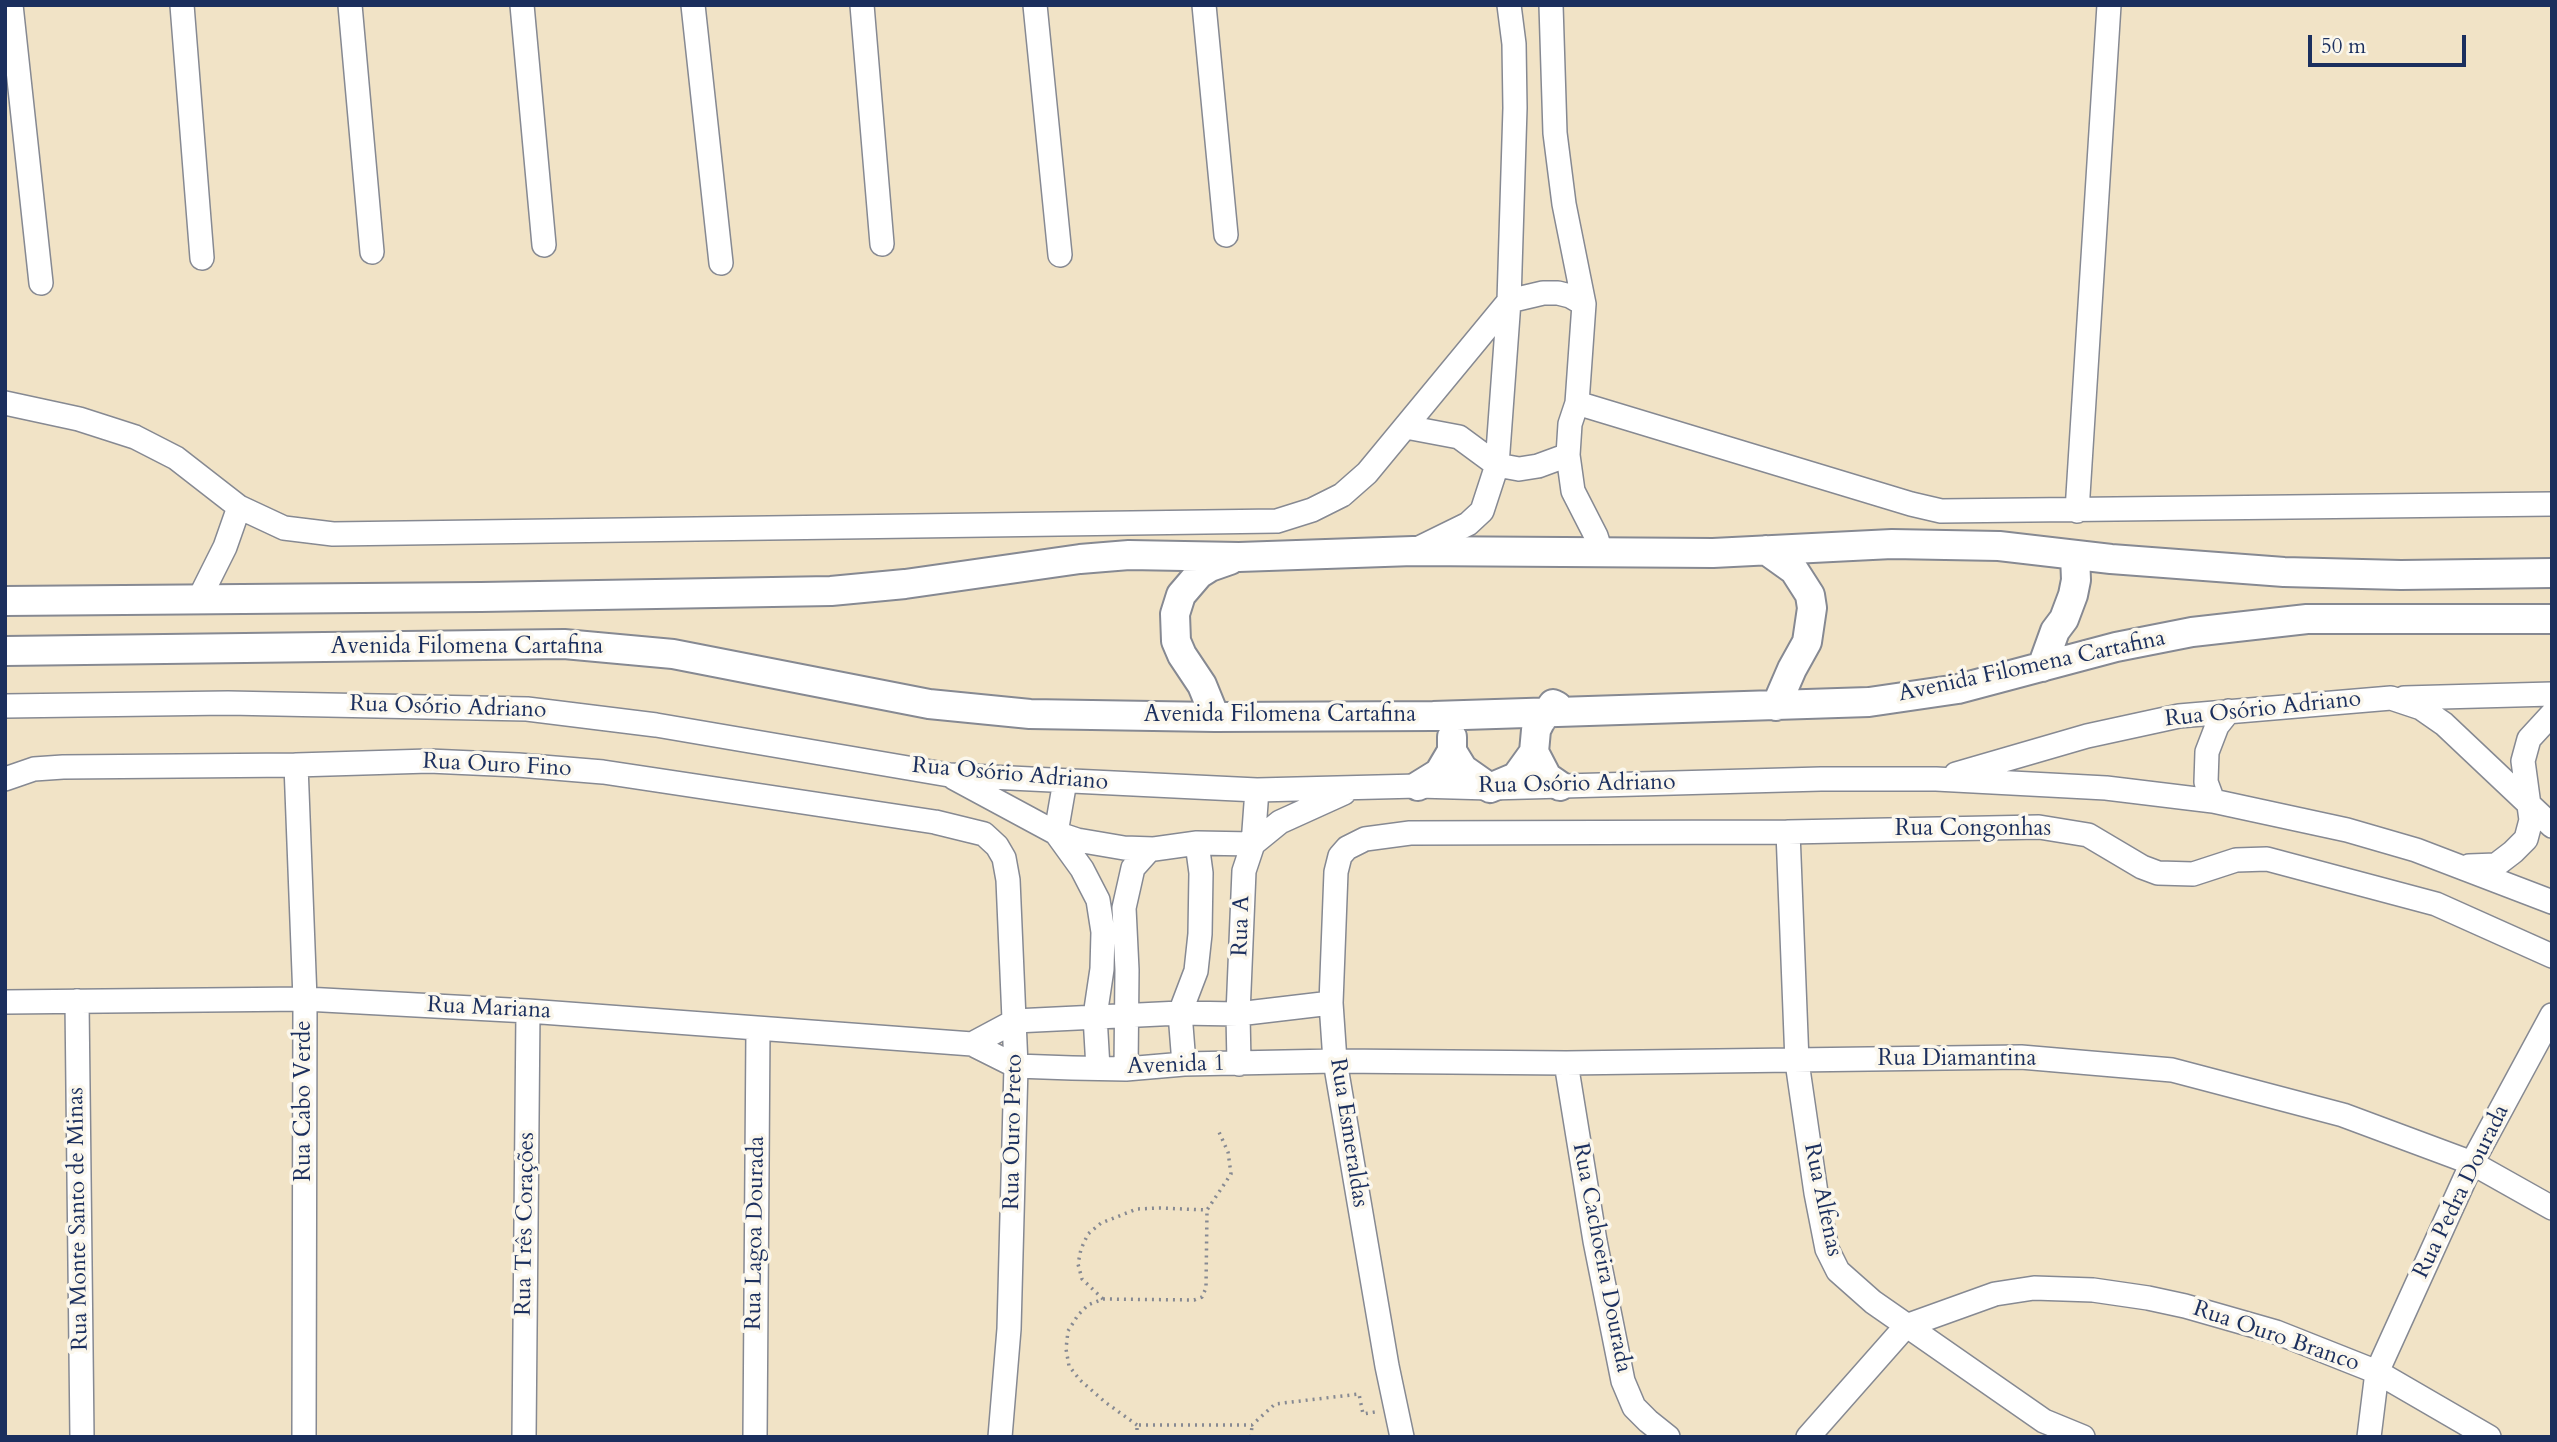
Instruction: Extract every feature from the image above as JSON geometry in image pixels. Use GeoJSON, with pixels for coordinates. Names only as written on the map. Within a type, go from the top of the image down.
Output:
{"type":"FeatureCollection","features":[{"type":"Feature","properties":{"kind":"main road"},"geometry":{"type":"LineString","coordinates":[[5,601],[831,591],[1129,555],[1239,557],[1413,551],[1713,553],[1892,544],[1999,546],[2284,572],[2401,575],[2552,573]]}},
{"type":"Feature","properties":{"kind":"main road"},"geometry":{"type":"LineString","coordinates":[[1766,550],[1794,570],[1810,595],[1812,608],[1807,642],[1776,706]]}},
{"type":"Feature","properties":{"kind":"main road"},"geometry":{"type":"LineString","coordinates":[[2042,667],[2055,631],[2064,619],[2073,595],[2076,580],[2075,555]]}},
{"type":"Feature","properties":{"kind":"main road"},"geometry":{"type":"LineString","coordinates":[[1215,717],[1202,685],[1182,655],[1176,640],[1175,614],[1181,595],[1199,574],[1210,567],[1239,557]]}},
{"type":"Feature","properties":{"kind":"main road","name":"Avenida Filomena Cartafina"},"geometry":{"type":"LineString","coordinates":[[5,651],[564,644],[673,654],[929,704],[1030,714],[1433,716],[1868,702],[1958,689],[2116,647],[2192,632],[2307,618],[2552,619]]}},
{"type":"Feature","properties":{"kind":"main road"},"geometry":{"type":"LineString","coordinates":[[1452,751],[1463,769],[1490,788],[1516,777],[1534,752],[1536,730],[1553,704],[1567,712]]}},
{"type":"Feature","properties":{"kind":"main road"},"geometry":{"type":"LineString","coordinates":[[1418,786],[1439,773],[1452,751],[1452,737],[1445,718],[1441,711],[1433,716]]}},
{"type":"Feature","properties":{"kind":"main road"},"geometry":{"type":"LineString","coordinates":[[1534,752],[1547,777],[1560,786]]}},
{"type":"Feature","properties":{"kind":"street"},"geometry":{"type":"LineString","coordinates":[[11,5],[41,283]]}},
{"type":"Feature","properties":{"kind":"street"},"geometry":{"type":"LineString","coordinates":[[182,5],[202,258]]}},
{"type":"Feature","properties":{"kind":"street"},"geometry":{"type":"LineString","coordinates":[[350,5],[372,252]]}},
{"type":"Feature","properties":{"kind":"street"},"geometry":{"type":"LineString","coordinates":[[522,5],[544,245]]}},
{"type":"Feature","properties":{"kind":"street"},"geometry":{"type":"LineString","coordinates":[[693,5],[721,263]]}},
{"type":"Feature","properties":{"kind":"street"},"geometry":{"type":"LineString","coordinates":[[862,5],[882,244]]}},
{"type":"Feature","properties":{"kind":"street"},"geometry":{"type":"LineString","coordinates":[[1035,5],[1060,255]]}},
{"type":"Feature","properties":{"kind":"street"},"geometry":{"type":"LineString","coordinates":[[1205,5],[1226,235]]}},
{"type":"Feature","properties":{"kind":"street"},"geometry":{"type":"LineString","coordinates":[[1413,551],[1468,524],[1482,511],[1497,465],[1508,301],[1515,108],[1514,44],[1509,5]]}},
{"type":"Feature","properties":{"kind":"street"},"geometry":{"type":"LineString","coordinates":[[1551,5],[1555,134],[1564,204],[1584,304],[1577,403],[1570,424],[1568,455],[1573,491],[1596,536],[1601,552]]}},
{"type":"Feature","properties":{"kind":"street"},"geometry":{"type":"LineString","coordinates":[[2077,511],[2109,5]]}},
{"type":"Feature","properties":{"kind":"street"},"geometry":{"type":"LineString","coordinates":[[5,403],[79,419],[135,436],[176,458],[239,507],[284,527],[333,534],[1277,521],[1312,510],[1342,495],[1367,473],[1508,301],[1550,293],[1570,296],[1584,304]]}},
{"type":"Feature","properties":{"kind":"street"},"geometry":{"type":"LineString","coordinates":[[1577,403],[1941,512],[2552,504]]}},
{"type":"Feature","properties":{"kind":"street"},"geometry":{"type":"LineString","coordinates":[[1406,428],[1459,437],[1497,465],[1529,467],[1568,455]]}},
{"type":"Feature","properties":{"kind":"street"},"geometry":{"type":"LineString","coordinates":[[199,599],[225,547],[239,507]]}},
{"type":"Feature","properties":{"kind":"street"},"geometry":{"type":"LineString","coordinates":[[2391,698],[2552,694]]}},
{"type":"Feature","properties":{"kind":"street","name":"Rua Osório Adriano"},"geometry":{"type":"LineString","coordinates":[[1936,779],[2135,724],[2179,716],[2391,698],[2421,708],[2444,724],[2552,826]]}},
{"type":"Feature","properties":{"kind":"street","name":"Rua Osório Adriano"},"geometry":{"type":"LineString","coordinates":[[5,706],[228,703],[527,709],[656,725],[948,775],[1257,790],[1418,786],[1490,788],[1821,779],[1936,779],[2106,788],[2213,801],[2347,830],[2462,867],[2552,902]]}},
{"type":"Feature","properties":{"kind":"street"},"geometry":{"type":"LineString","coordinates":[[2213,801],[2206,782],[2207,752],[2217,726],[2229,711]]}},
{"type":"Feature","properties":{"kind":"street"},"geometry":{"type":"LineString","coordinates":[[2462,867],[2496,865],[2526,839],[2531,820],[2523,761],[2529,739],[2552,714]]}},
{"type":"Feature","properties":{"kind":"street","name":"Rua Ouro Fino"},"geometry":{"type":"LineString","coordinates":[[5,779],[34,769],[63,766],[296,765],[429,761],[517,765],[603,772],[935,822],[984,834]]}},
{"type":"Feature","properties":{"kind":"street","name":"Rua Cabo Verde"},"geometry":{"type":"LineString","coordinates":[[296,765],[305,999],[304,1437]]}},
{"type":"Feature","properties":{"kind":"street"},"geometry":{"type":"LineString","coordinates":[[948,775],[1056,833],[1077,840],[1124,848],[1150,849],[1197,844],[1253,844],[1280,822],[1357,787]]}},
{"type":"Feature","properties":{"kind":"street"},"geometry":{"type":"LineString","coordinates":[[1065,781],[1056,833],[1082,869],[1098,900],[1103,932],[1102,969],[1095,1016],[1098,1068]]}},
{"type":"Feature","properties":{"kind":"street","name":"Rua A"},"geometry":{"type":"LineString","coordinates":[[1239,1064],[1238,1014],[1244,871],[1253,844],[1257,790]]}},
{"type":"Feature","properties":{"kind":"street","name":"Rua Congonhas"},"geometry":{"type":"LineString","coordinates":[[1365,839],[1410,833],[1788,832],[2039,827],[2088,835],[2142,867],[2158,873],[2193,874],[2236,860],[2267,859],[2436,904],[2552,956]]}},
{"type":"Feature","properties":{"kind":"street","name":"Rua Alfenas"},"geometry":{"type":"LineString","coordinates":[[1788,832],[1797,1062],[1827,1249],[1838,1271],[1851,1284],[1906,1326],[1975,1371],[2041,1429],[2083,1437]]}},
{"type":"Feature","properties":{"kind":"street","name":"Rua Ouro Preto"},"geometry":{"type":"LineString","coordinates":[[984,834],[997,846],[1004,858],[1008,880],[1015,1021],[1009,1329],[1000,1437]]}},
{"type":"Feature","properties":{"kind":"street","name":"Rua Esmeraldas"},"geometry":{"type":"LineString","coordinates":[[1365,839],[1347,848],[1340,856],[1336,872],[1331,1003],[1335,1060],[1387,1366],[1402,1437]]}},
{"type":"Feature","properties":{"kind":"street","name":"Rua A"},"geometry":{"type":"LineString","coordinates":[[1180,1013],[1196,971],[1200,934],[1201,873],[1197,844]]}},
{"type":"Feature","properties":{"kind":"street"},"geometry":{"type":"LineString","coordinates":[[1126,1069],[1127,970],[1124,908],[1133,868],[1150,849]]}},
{"type":"Feature","properties":{"kind":"street","name":"Rua Mariana"},"geometry":{"type":"LineString","coordinates":[[5,1002],[305,999],[528,1011],[972,1044],[1016,1066]]}},
{"type":"Feature","properties":{"kind":"street","name":"Rua Monte Santo de Minas"},"geometry":{"type":"LineString","coordinates":[[77,1001],[82,1437]]}},
{"type":"Feature","properties":{"kind":"street"},"geometry":{"type":"LineString","coordinates":[[972,1044],[1015,1021],[1180,1013],[1238,1014],[1331,1003]]}},
{"type":"Feature","properties":{"kind":"street","name":"Rua Três Corações"},"geometry":{"type":"LineString","coordinates":[[524,1437],[528,1011]]}},
{"type":"Feature","properties":{"kind":"street"},"geometry":{"type":"LineString","coordinates":[[1180,1013],[1184,1064]]}},
{"type":"Feature","properties":{"kind":"street","name":"Rua Pedra Dourada"},"geometry":{"type":"LineString","coordinates":[[2369,1437],[2377,1372],[2472,1163],[2552,1015]]}},
{"type":"Feature","properties":{"kind":"street","name":"Rua Lagoa Dourada"},"geometry":{"type":"LineString","coordinates":[[755,1437],[758,1029]]}},
{"type":"Feature","properties":{"kind":"street","name":"Rua Diamantina"},"geometry":{"type":"LineString","coordinates":[[1335,1060],[1566,1063],[2021,1058],[2172,1070],[2343,1115],[2472,1163],[2552,1208]]}},
{"type":"Feature","properties":{"kind":"street","name":"Avenida 1"},"geometry":{"type":"LineString","coordinates":[[1016,1066],[1126,1069],[1184,1064],[1335,1060]]}},
{"type":"Feature","properties":{"kind":"street","name":"Rua Cachoeira Dourada"},"geometry":{"type":"LineString","coordinates":[[1566,1063],[1595,1241],[1623,1381],[1634,1407],[1668,1437]]}},
{"type":"Feature","properties":{"kind":"street","name":"Rua Ouro Branco"},"geometry":{"type":"LineString","coordinates":[[1808,1437],[1906,1326],[1964,1303],[2020,1288],[2093,1290],[2185,1306],[2276,1332],[2377,1372],[2472,1433]]}},
{"type":"Feature","properties":{"kind":"path"},"geometry":{"type":"LineString","coordinates":[[1219,1132],[1228,1152],[1231,1174],[1207,1210],[1206,1288],[1202,1297],[1194,1300],[1103,1299],[1088,1305],[1068,1331],[1066,1349],[1069,1366],[1080,1380],[1137,1426],[1251,1425],[1275,1404],[1359,1394],[1363,1414],[1379,1411]]}},
{"type":"Feature","properties":{"kind":"path"},"geometry":{"type":"LineString","coordinates":[[1103,1299],[1090,1290],[1082,1279],[1078,1264],[1088,1234],[1101,1223],[1137,1209],[1207,1210]]}},
{"type":"Feature","properties":{"kind":"path"},"geometry":{"type":"LineString","coordinates":[[1251,1425],[1251,1437]]}},
{"type":"Feature","properties":{"kind":"path"},"geometry":{"type":"LineString","coordinates":[[1137,1426],[1137,1437]]}}]}
